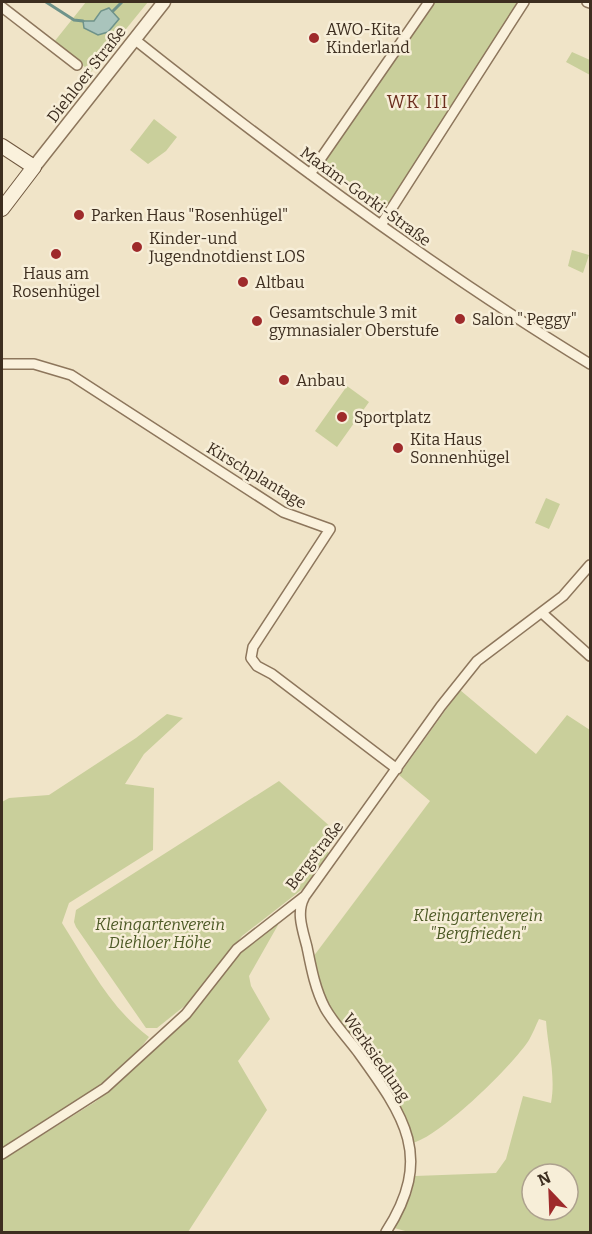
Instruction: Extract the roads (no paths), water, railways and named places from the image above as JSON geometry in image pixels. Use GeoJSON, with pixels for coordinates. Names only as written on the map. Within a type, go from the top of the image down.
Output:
{"type":"FeatureCollection","features":[{"type":"Feature","properties":{"kind":"main road"},"geometry":{"type":"LineString","coordinates":[[2,146],[34,167],[2,209]]}},
{"type":"Feature","properties":{"kind":"street","name":"Diehloer Straße"},"geometry":{"type":"LineString","coordinates":[[34,167],[164,2]]}},
{"type":"Feature","properties":{"kind":"street"},"geometry":{"type":"LineString","coordinates":[[310,174],[429,2]]}},
{"type":"Feature","properties":{"kind":"street"},"geometry":{"type":"LineString","coordinates":[[381,225],[524,2]]}},
{"type":"Feature","properties":{"kind":"street","name":"Diehloer Straße"},"geometry":{"type":"LineString","coordinates":[[2,7],[77,65]]}},
{"type":"Feature","properties":{"kind":"street","name":"Maxim-Gorki-Straße"},"geometry":{"type":"LineString","coordinates":[[134,39],[310,174],[381,225],[478,292],[591,364]]}},
{"type":"Feature","properties":{"kind":"street","name":"Kirschplantage"},"geometry":{"type":"LineString","coordinates":[[2,364],[43,365],[71,375],[283,512],[330,529],[253,647],[251,658],[257,666],[272,674],[397,769]]}},
{"type":"Feature","properties":{"kind":"street","name":"Bergstraße"},"geometry":{"type":"LineString","coordinates":[[2,1154],[105,1088],[186,1014],[237,949],[305,896],[441,706],[477,661],[542,613],[571,588],[591,565]]}},
{"type":"Feature","properties":{"kind":"street"},"geometry":{"type":"LineString","coordinates":[[542,613],[591,656]]}},
{"type":"Feature","properties":{"kind":"street","name":"Werksiedlung"},"geometry":{"type":"LineString","coordinates":[[305,896],[301,906],[301,917],[318,991],[329,1015],[389,1097],[408,1140],[411,1169],[408,1189],[400,1210],[386,1233]]}},
{"type":"Feature","properties":{"kind":"water"},"geometry":{"type":"Polygon","coordinates":[[[109,8],[119,19],[108,32],[98,35],[84,28],[83,21],[94,21],[101,11],[109,8]]]}},
{"type":"Feature","properties":{"kind":"waterway"},"geometry":{"type":"LineString","coordinates":[[46,2],[74,20],[83,21]]}},
{"type":"Feature","properties":{"kind":"waterway"},"geometry":{"type":"LineString","coordinates":[[113,11],[122,2]]}},
{"type":"Feature","properties":{"kind":"place","name":"AWO-Kita Kinderland"},"geometry":{"type":"Point","coordinates":[314,38]}},
{"type":"Feature","properties":{"kind":"place","name":"Parken Haus \"Rosenhügel\""},"geometry":{"type":"Point","coordinates":[79,215]}},
{"type":"Feature","properties":{"kind":"place","name":"Kinder-und Jugendnotdienst LOS"},"geometry":{"type":"Point","coordinates":[137,247]}},
{"type":"Feature","properties":{"kind":"place","name":"Haus am Rosenhügel"},"geometry":{"type":"Point","coordinates":[56,254]}},
{"type":"Feature","properties":{"kind":"place","name":"Altbau"},"geometry":{"type":"Point","coordinates":[243,282]}},
{"type":"Feature","properties":{"kind":"place","name":"Salon \" Peggy\""},"geometry":{"type":"Point","coordinates":[460,319]}},
{"type":"Feature","properties":{"kind":"place","name":"Gesamtschule 3 mit gymnasialer Oberstufe"},"geometry":{"type":"Point","coordinates":[257,321]}},
{"type":"Feature","properties":{"kind":"place","name":"Anbau"},"geometry":{"type":"Point","coordinates":[284,380]}},
{"type":"Feature","properties":{"kind":"place","name":"Sportplatz"},"geometry":{"type":"Point","coordinates":[342,417]}},
{"type":"Feature","properties":{"kind":"place","name":"Kita Haus Sonnenhügel"},"geometry":{"type":"Point","coordinates":[398,448]}},
{"type":"Feature","properties":{"kind":"district","name":"WK III"},"geometry":{"type":"Point","coordinates":[418,102]}},
{"type":"Feature","properties":{"kind":"park label","name":"Kleingartenverein \"Bergfrieden\""},"geometry":{"type":"Point","coordinates":[478,924]}},
{"type":"Feature","properties":{"kind":"park label","name":"Kleingartenverein Diehloer Höhe"},"geometry":{"type":"Point","coordinates":[160,933]}}]}
